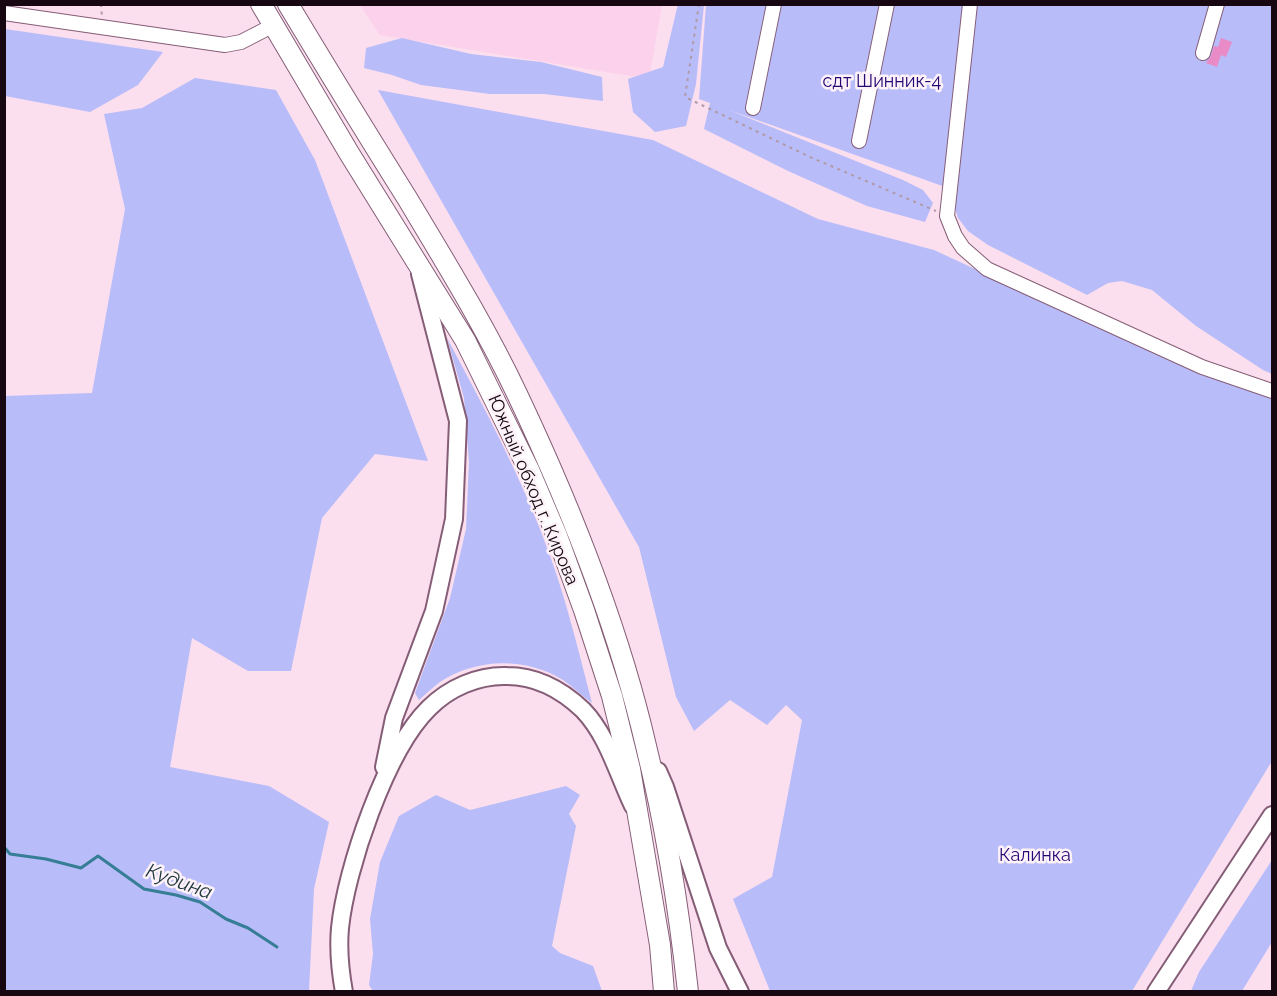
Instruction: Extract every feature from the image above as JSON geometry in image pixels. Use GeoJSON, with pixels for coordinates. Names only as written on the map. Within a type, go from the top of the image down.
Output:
{"type":"FeatureCollection","features":[{"type":"Feature","properties":{"kind":"highway","name":"Южный обход г. Кирова"},"geometry":{"type":"LineString","coordinates":[[261,4],[349,153],[465,340],[501,409],[557,536],[612,696],[630,769],[660,945],[664,992]]}},
{"type":"Feature","properties":{"kind":"highway","name":"Южный обход г. Кирова"},"geometry":{"type":"LineString","coordinates":[[288,4],[482,325],[518,394],[570,511],[596,580],[625,669],[646,746],[668,854],[688,992]]}},
{"type":"Feature","properties":{"kind":"main road"},"geometry":{"type":"LineString","coordinates":[[379,791],[394,718],[434,611],[454,519],[458,421],[416,261]]}},
{"type":"Feature","properties":{"kind":"main road"},"geometry":{"type":"LineString","coordinates":[[344,992],[339,946],[344,900],[351,870],[379,791],[407,737],[420,717],[441,698],[472,681],[488,677],[518,676],[546,684],[571,699],[595,725],[636,813]]}},
{"type":"Feature","properties":{"kind":"main road"},"geometry":{"type":"LineString","coordinates":[[646,746],[665,787],[718,948],[740,992]]}},
{"type":"Feature","properties":{"kind":"main road"},"geometry":{"type":"LineString","coordinates":[[1156,992],[1272,815]]}},
{"type":"Feature","properties":{"kind":"street"},"geometry":{"type":"LineString","coordinates":[[753,108],[774,4]]}},
{"type":"Feature","properties":{"kind":"street"},"geometry":{"type":"LineString","coordinates":[[859,141],[887,4]]}},
{"type":"Feature","properties":{"kind":"street"},"geometry":{"type":"LineString","coordinates":[[970,4],[947,216],[963,248],[987,269],[1202,367],[1272,391]]}},
{"type":"Feature","properties":{"kind":"street"},"geometry":{"type":"LineString","coordinates":[[1203,53],[1217,4]]}},
{"type":"Feature","properties":{"kind":"street"},"geometry":{"type":"LineString","coordinates":[[4,13],[225,45],[241,42],[274,25]]}},
{"type":"Feature","properties":{"kind":"path"},"geometry":{"type":"LineString","coordinates":[[699,4],[685,97],[810,157],[947,216]]}},
{"type":"Feature","properties":{"kind":"shaded area"},"geometry":{"type":"Polygon","coordinates":[[[360,5],[662,5],[649,79],[380,35],[360,5]]]}},
{"type":"Feature","properties":{"kind":"green space"},"geometry":{"type":"Polygon","coordinates":[[[678,4],[704,5],[696,84],[686,126],[655,132],[633,112],[628,79],[663,67],[678,4]]]}},
{"type":"Feature","properties":{"kind":"green space","name":"сдт Шинник-4"},"geometry":{"type":"Polygon","coordinates":[[[706,5],[970,5],[948,188],[729,110],[923,190],[933,203],[925,222],[867,206],[788,171],[704,129],[710,103],[699,99],[706,5]]]}},
{"type":"Feature","properties":{"kind":"green space"},"geometry":{"type":"Polygon","coordinates":[[[975,5],[1272,5],[1272,374],[1196,326],[1152,290],[1122,281],[1108,283],[1087,295],[988,245],[968,231],[958,218],[953,202],[975,5]]]}},
{"type":"Feature","properties":{"kind":"green space"},"geometry":{"type":"Polygon","coordinates":[[[5,29],[163,52],[138,85],[90,112],[5,96],[5,29]]]}},
{"type":"Feature","properties":{"kind":"green space"},"geometry":{"type":"Polygon","coordinates":[[[402,38],[471,54],[541,62],[602,77],[603,101],[544,94],[490,94],[421,85],[364,68],[366,48],[402,38]]]}},
{"type":"Feature","properties":{"kind":"green space"},"geometry":{"type":"Polygon","coordinates":[[[195,78],[276,90],[315,160],[428,461],[375,454],[322,518],[291,671],[248,671],[192,638],[170,767],[269,786],[329,822],[314,889],[309,991],[5,991],[5,396],[92,393],[125,209],[104,114],[142,108],[195,78]]]}},
{"type":"Feature","properties":{"kind":"green space","name":"Калинка"},"geometry":{"type":"Polygon","coordinates":[[[378,90],[653,140],[818,219],[934,250],[1143,347],[1272,399],[1272,761],[1132,991],[770,991],[733,899],[772,877],[802,720],[786,705],[767,725],[730,700],[694,731],[676,697],[639,547],[378,90]]]}},
{"type":"Feature","properties":{"kind":"green space"},"geometry":{"type":"Polygon","coordinates":[[[447,338],[502,443],[527,497],[561,590],[592,703],[563,680],[548,672],[533,667],[501,663],[469,668],[454,674],[440,682],[419,700],[415,693],[450,598],[466,529],[469,462],[464,398],[447,338]]]}},
{"type":"Feature","properties":{"kind":"green space"},"geometry":{"type":"Polygon","coordinates":[[[566,786],[580,795],[569,814],[576,826],[552,946],[560,953],[593,966],[602,991],[373,991],[369,985],[373,954],[370,919],[380,862],[399,816],[436,795],[470,810],[566,786]]]}},
{"type":"Feature","properties":{"kind":"green space"},"geometry":{"type":"Polygon","coordinates":[[[1272,860],[1272,942],[1242,991],[1191,991],[1199,972],[1272,860]]]}},
{"type":"Feature","properties":{"kind":"building"},"geometry":{"type":"Polygon","coordinates":[[[1221,38],[1232,42],[1226,57],[1221,55],[1217,67],[1206,63],[1214,46],[1218,47],[1221,38]]]}},
{"type":"Feature","properties":{"kind":"waterway","name":"Кудина"},"geometry":{"type":"LineString","coordinates":[[4,847],[10,854],[46,859],[81,868],[98,856],[144,889],[200,902],[277,947]]}}]}
